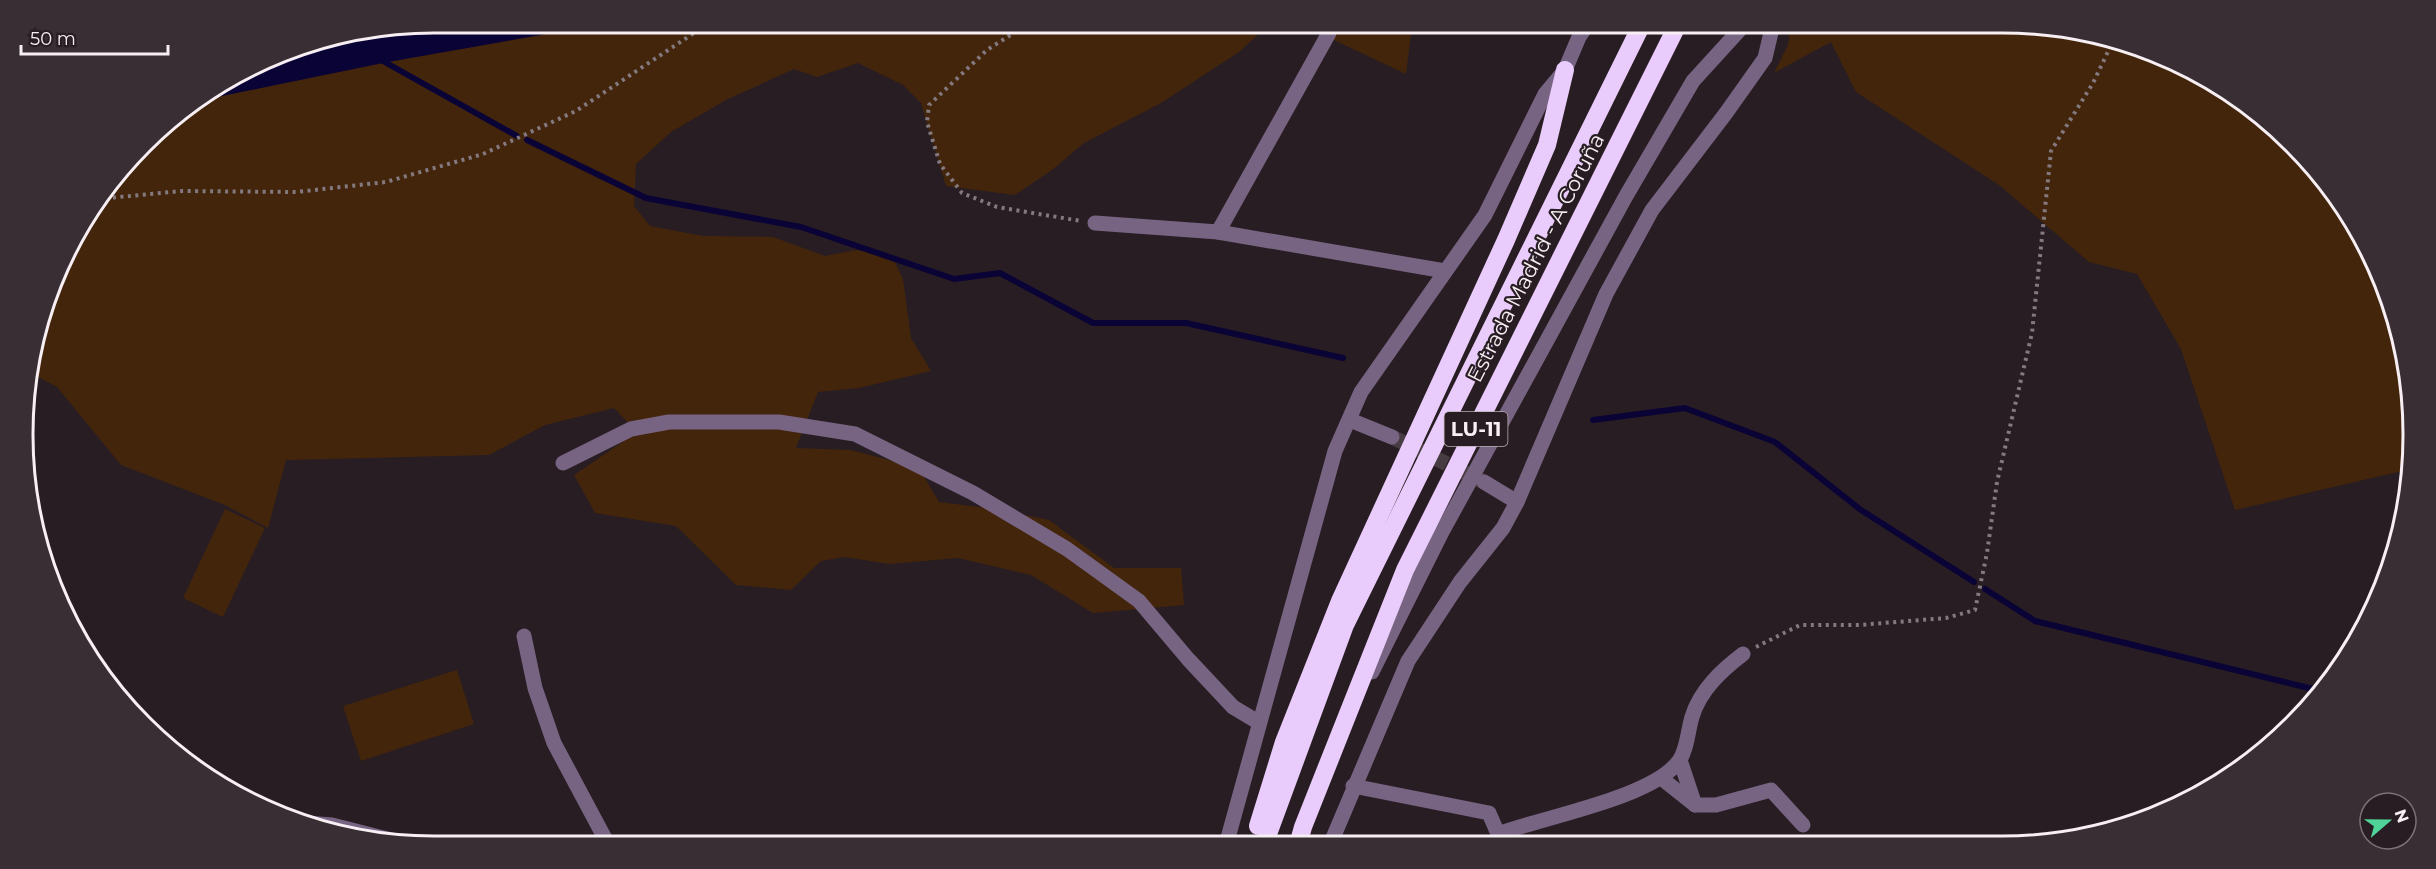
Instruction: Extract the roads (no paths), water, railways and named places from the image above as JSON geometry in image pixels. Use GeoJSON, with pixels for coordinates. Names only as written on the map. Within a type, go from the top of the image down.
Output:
{"type":"FeatureCollection","features":[{"type":"Feature","properties":{"kind":"highway","name":"Estrada Madrid - A Coruña"},"geometry":{"type":"LineString","coordinates":[[1267,836],[1345,625],[1638,33]]}},
{"type":"Feature","properties":{"kind":"highway","name":"Estrada Madrid - A Coruña"},"geometry":{"type":"LineString","coordinates":[[1300,836],[1405,570],[1674,33]]}},
{"type":"Feature","properties":{"kind":"highway"},"geometry":{"type":"LineString","coordinates":[[1255,836],[1284,742],[1340,601],[1547,145],[1565,70]]}},
{"type":"Feature","properties":{"kind":"street"},"geometry":{"type":"LineString","coordinates":[[1218,232],[1329,33]]}},
{"type":"Feature","properties":{"kind":"street"},"geometry":{"type":"LineString","coordinates":[[1228,836],[1258,722],[1335,451],[1361,392],[1485,215],[1545,94],[1565,70],[1582,33]]}},
{"type":"Feature","properties":{"kind":"street"},"geometry":{"type":"LineString","coordinates":[[1333,750],[1442,532],[1621,206],[1693,81],[1737,33]]}},
{"type":"Feature","properties":{"kind":"street"},"geometry":{"type":"LineString","coordinates":[[1333,836],[1408,661],[1461,582],[1503,528],[1517,502],[1606,294],[1652,210],[1765,58],[1771,33]]}},
{"type":"Feature","properties":{"kind":"street"},"geometry":{"type":"LineString","coordinates":[[1095,224],[1218,232],[1445,271]]}},
{"type":"Feature","properties":{"kind":"street"},"geometry":{"type":"LineString","coordinates":[[1350,420],[1392,436]]}},
{"type":"Feature","properties":{"kind":"street"},"geometry":{"type":"LineString","coordinates":[[563,463],[631,429],[669,422],[779,422],[855,434],[973,493],[1076,556],[1139,601],[1188,659],[1233,707],[1258,722]]}},
{"type":"Feature","properties":{"kind":"street"},"geometry":{"type":"LineString","coordinates":[[1484,482],[1517,502]]}},
{"type":"Feature","properties":{"kind":"street"},"geometry":{"type":"LineString","coordinates":[[524,636],[535,688],[554,743],[604,836]]}},
{"type":"Feature","properties":{"kind":"street"},"geometry":{"type":"LineString","coordinates":[[1504,836],[1521,825],[1580,810],[1661,778],[1680,760],[1693,713],[1716,675],[1743,654]]}},
{"type":"Feature","properties":{"kind":"street"},"geometry":{"type":"LineString","coordinates":[[1680,760],[1695,805]]}},
{"type":"Feature","properties":{"kind":"street"},"geometry":{"type":"LineString","coordinates":[[1661,778],[1695,805],[1716,805],[1771,790],[1803,825]]}},
{"type":"Feature","properties":{"kind":"street"},"geometry":{"type":"LineString","coordinates":[[1353,786],[1489,813],[1498,836]]}},
{"type":"Feature","properties":{"kind":"waterway"},"geometry":{"type":"LineString","coordinates":[[381,60],[517,136]]}},
{"type":"Feature","properties":{"kind":"waterway"},"geometry":{"type":"LineString","coordinates":[[527,140],[646,198],[801,227],[954,279],[1000,273],[1093,323],[1186,323],[1343,358]]}},
{"type":"Feature","properties":{"kind":"waterway"},"geometry":{"type":"LineString","coordinates":[[1593,420],[1685,408],[1775,442],[1861,510],[1974,582]]}},
{"type":"Feature","properties":{"kind":"waterway"},"geometry":{"type":"LineString","coordinates":[[1985,589],[2035,621],[2312,689]]}},
{"type":"Feature","properties":{"kind":"tunnel"},"geometry":{"type":"LineString","coordinates":[[1392,437],[1484,482]]}}]}
